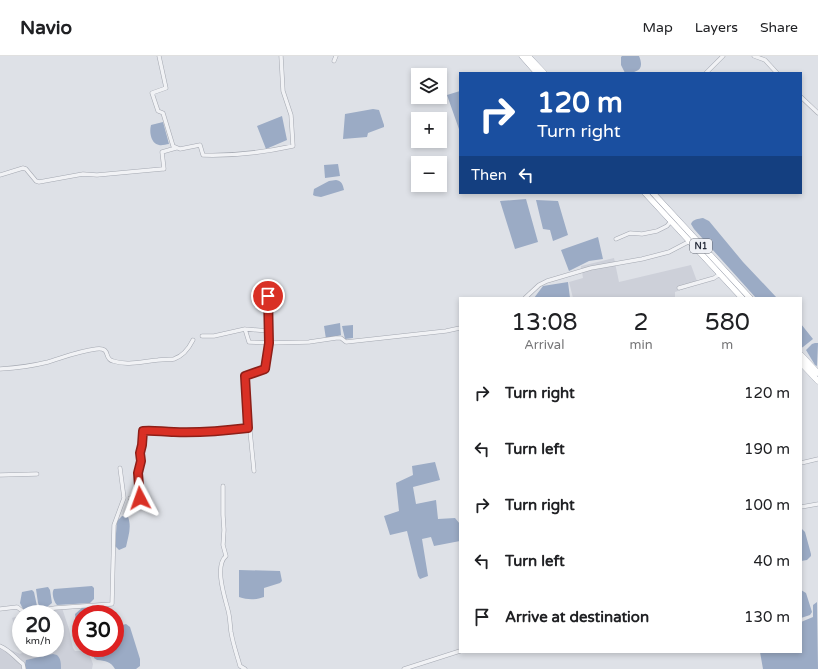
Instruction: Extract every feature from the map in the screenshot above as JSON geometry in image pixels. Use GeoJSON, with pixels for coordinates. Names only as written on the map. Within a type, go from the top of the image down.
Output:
{"type":"FeatureCollection","features":[{"type":"Feature","properties":{"kind":"highway"},"geometry":{"type":"LineString","coordinates":[[522,56],[536,72]]}},
{"type":"Feature","properties":{"kind":"highway"},"geometry":{"type":"LineString","coordinates":[[528,56],[543,72]]}},
{"type":"Feature","properties":{"kind":"highway","name":"N1"},"geometry":{"type":"LineString","coordinates":[[646,194],[741,297]]}},
{"type":"Feature","properties":{"kind":"highway","name":"N1"},"geometry":{"type":"LineString","coordinates":[[654,194],[749,297]]}},
{"type":"Feature","properties":{"kind":"highway"},"geometry":{"type":"LineString","coordinates":[[802,356],[818,373]]}},
{"type":"Feature","properties":{"kind":"highway"},"geometry":{"type":"LineString","coordinates":[[802,363],[818,381]]}},
{"type":"Feature","properties":{"kind":"street"},"geometry":{"type":"LineString","coordinates":[[159,56],[166,88],[152,93],[158,111],[163,113],[173,146],[176,148]]}},
{"type":"Feature","properties":{"kind":"street"},"geometry":{"type":"LineString","coordinates":[[0,175],[23,168],[26,169],[36,181],[39,182],[83,174],[97,175],[164,169],[162,152],[176,148],[180,149],[200,145],[203,155],[228,155],[259,153],[292,146],[291,115],[283,91],[281,56]]}},
{"type":"Feature","properties":{"kind":"street"},"geometry":{"type":"LineString","coordinates":[[334,61],[336,56]]}},
{"type":"Feature","properties":{"kind":"street"},"geometry":{"type":"LineString","coordinates":[[707,72],[723,56]]}},
{"type":"Feature","properties":{"kind":"street"},"geometry":{"type":"LineString","coordinates":[[754,56],[765,60],[776,72]]}},
{"type":"Feature","properties":{"kind":"street"},"geometry":{"type":"LineString","coordinates":[[802,98],[818,114]]}},
{"type":"Feature","properties":{"kind":"street"},"geometry":{"type":"LineString","coordinates":[[616,239],[630,233],[636,232],[642,234],[657,231],[671,221]]}},
{"type":"Feature","properties":{"kind":"street"},"geometry":{"type":"LineString","coordinates":[[526,297],[539,285],[547,281],[591,268],[642,259],[669,252],[690,241]]}},
{"type":"Feature","properties":{"kind":"street"},"geometry":{"type":"LineString","coordinates":[[679,288],[714,278],[720,274]]}},
{"type":"Feature","properties":{"kind":"street"},"geometry":{"type":"LineString","coordinates":[[254,471],[250,432],[248,428],[245,376],[265,369],[269,343],[268,296]]}},
{"type":"Feature","properties":{"kind":"street"},"geometry":{"type":"LineString","coordinates":[[244,329],[249,342],[269,343],[309,342],[336,338],[341,338],[346,342],[459,328]]}},
{"type":"Feature","properties":{"kind":"street"},"geometry":{"type":"LineString","coordinates":[[202,336],[214,336],[244,329],[269,331]]}},
{"type":"Feature","properties":{"kind":"street"},"geometry":{"type":"LineString","coordinates":[[0,370],[22,368],[47,362],[63,356],[97,349],[104,349],[108,358],[112,362],[130,363],[174,359],[186,351],[193,340]]}},
{"type":"Feature","properties":{"kind":"street"},"geometry":{"type":"LineString","coordinates":[[130,498],[140,498],[138,473],[141,461],[140,453],[143,431],[215,432],[248,428]]}},
{"type":"Feature","properties":{"kind":"street"},"geometry":{"type":"LineString","coordinates":[[802,463],[818,459]]}},
{"type":"Feature","properties":{"kind":"street"},"geometry":{"type":"LineString","coordinates":[[0,609],[17,607],[25,613],[55,608],[112,604],[114,525],[124,498],[120,468]]}},
{"type":"Feature","properties":{"kind":"street"},"geometry":{"type":"LineString","coordinates":[[0,475],[36,474]]}},
{"type":"Feature","properties":{"kind":"street"},"geometry":{"type":"LineString","coordinates":[[223,486],[223,545],[226,556],[221,567],[221,577],[231,633],[240,666],[244,669]]}},
{"type":"Feature","properties":{"kind":"street"},"geometry":{"type":"LineString","coordinates":[[802,507],[818,504]]}},
{"type":"Feature","properties":{"kind":"street"},"geometry":{"type":"LineString","coordinates":[[0,646],[12,653],[19,662],[23,664],[24,669]]}},
{"type":"Feature","properties":{"kind":"street"},"geometry":{"type":"LineString","coordinates":[[404,669],[459,652]]}},
{"type":"Feature","properties":{"kind":"shaded area"},"geometry":{"type":"Polygon","coordinates":[[[614,258],[619,282],[691,265],[698,284],[675,292],[675,297],[573,297],[569,282],[583,278],[581,266],[614,258]]]}},
{"type":"Feature","properties":{"kind":"shaded area"},"geometry":{"type":"Polygon","coordinates":[[[64,614],[72,643],[72,657],[90,657],[93,664],[92,669],[0,669],[0,645],[12,650],[12,657],[64,657],[64,614]]]}},
{"type":"Feature","properties":{"kind":"water"},"geometry":{"type":"Polygon","coordinates":[[[639,56],[641,65],[639,70],[624,72],[621,65],[621,57],[639,56]]]}},
{"type":"Feature","properties":{"kind":"water"},"geometry":{"type":"Polygon","coordinates":[[[459,91],[459,129],[447,95],[459,91]]]}},
{"type":"Feature","properties":{"kind":"water"},"geometry":{"type":"Polygon","coordinates":[[[373,109],[379,110],[384,127],[368,133],[367,137],[343,139],[345,114],[373,109]]]}},
{"type":"Feature","properties":{"kind":"water"},"geometry":{"type":"Polygon","coordinates":[[[282,116],[287,140],[266,149],[257,126],[282,116]]]}},
{"type":"Feature","properties":{"kind":"water"},"geometry":{"type":"Polygon","coordinates":[[[163,122],[169,144],[160,145],[156,144],[152,140],[150,128],[151,125],[163,122]]]}},
{"type":"Feature","properties":{"kind":"water"},"geometry":{"type":"Polygon","coordinates":[[[338,164],[340,176],[325,178],[324,165],[338,164]]]}},
{"type":"Feature","properties":{"kind":"water"},"geometry":{"type":"Polygon","coordinates":[[[336,180],[341,182],[344,190],[321,197],[313,195],[314,189],[329,181],[336,180]]]}},
{"type":"Feature","properties":{"kind":"water"},"geometry":{"type":"Polygon","coordinates":[[[526,199],[538,242],[515,249],[500,201],[526,199]]]}},
{"type":"Feature","properties":{"kind":"water"},"geometry":{"type":"Polygon","coordinates":[[[536,200],[558,201],[568,235],[553,241],[550,230],[543,229],[536,200]]]}},
{"type":"Feature","properties":{"kind":"water"},"geometry":{"type":"Polygon","coordinates":[[[703,218],[709,221],[743,262],[776,297],[755,297],[694,229],[691,224],[696,220],[703,218]]]}},
{"type":"Feature","properties":{"kind":"water"},"geometry":{"type":"Polygon","coordinates":[[[598,237],[603,259],[589,261],[569,271],[561,250],[598,237]]]}},
{"type":"Feature","properties":{"kind":"water"},"geometry":{"type":"Polygon","coordinates":[[[568,282],[570,297],[535,297],[543,286],[568,282]]]}},
{"type":"Feature","properties":{"kind":"water"},"geometry":{"type":"Polygon","coordinates":[[[340,323],[341,335],[326,339],[324,326],[340,323]]]}},
{"type":"Feature","properties":{"kind":"water"},"geometry":{"type":"Polygon","coordinates":[[[353,325],[353,338],[345,339],[342,326],[353,325]]]}},
{"type":"Feature","properties":{"kind":"water"},"geometry":{"type":"Polygon","coordinates":[[[802,325],[813,339],[802,348],[802,325]]]}},
{"type":"Feature","properties":{"kind":"water"},"geometry":{"type":"Polygon","coordinates":[[[815,343],[818,343],[817,366],[806,350],[815,343]]]}},
{"type":"Feature","properties":{"kind":"water"},"geometry":{"type":"Polygon","coordinates":[[[435,462],[440,480],[413,487],[416,504],[436,500],[438,519],[455,518],[459,523],[459,541],[434,546],[431,537],[422,539],[428,576],[420,579],[407,531],[390,535],[384,516],[399,511],[396,483],[413,475],[412,466],[435,462]]]}},
{"type":"Feature","properties":{"kind":"water"},"geometry":{"type":"Polygon","coordinates":[[[122,516],[128,517],[130,528],[126,547],[119,550],[115,546],[117,521],[122,516]]]}},
{"type":"Feature","properties":{"kind":"water"},"geometry":{"type":"Polygon","coordinates":[[[802,529],[805,532],[811,554],[807,560],[802,561],[802,529]]]}},
{"type":"Feature","properties":{"kind":"water"},"geometry":{"type":"Polygon","coordinates":[[[239,570],[280,571],[282,581],[264,588],[264,597],[258,599],[242,598],[239,597],[239,570]]]}},
{"type":"Feature","properties":{"kind":"water"},"geometry":{"type":"Polygon","coordinates":[[[92,586],[94,588],[94,599],[90,603],[57,605],[53,595],[54,589],[92,586]]]}},
{"type":"Feature","properties":{"kind":"water"},"geometry":{"type":"Polygon","coordinates":[[[48,587],[50,590],[52,603],[50,605],[39,605],[36,589],[48,587]]]}},
{"type":"Feature","properties":{"kind":"water"},"geometry":{"type":"Polygon","coordinates":[[[32,590],[34,592],[37,605],[21,605],[22,592],[32,590]]]}},
{"type":"Feature","properties":{"kind":"water"},"geometry":{"type":"Polygon","coordinates":[[[802,591],[806,593],[812,612],[810,615],[802,618],[802,591]]]}},
{"type":"Feature","properties":{"kind":"water"},"geometry":{"type":"Polygon","coordinates":[[[817,602],[818,669],[763,669],[760,653],[802,653],[802,622],[813,617],[813,605],[817,602]]]}},
{"type":"Feature","properties":{"kind":"water"},"geometry":{"type":"Polygon","coordinates":[[[126,624],[130,627],[140,659],[140,666],[136,669],[115,669],[109,663],[94,658],[124,657],[124,625],[126,624]]]}},
{"type":"Feature","properties":{"kind":"water"},"geometry":{"type":"Polygon","coordinates":[[[40,657],[58,657],[61,663],[61,669],[25,669],[26,660],[40,657]]]}},
{"type":"Feature","properties":{"kind":"route"},"geometry":{"type":"LineString","coordinates":[[140,498],[138,473],[141,461],[140,453],[143,431],[215,432],[248,428],[245,376],[265,369],[269,343],[268,296]]}}]}
